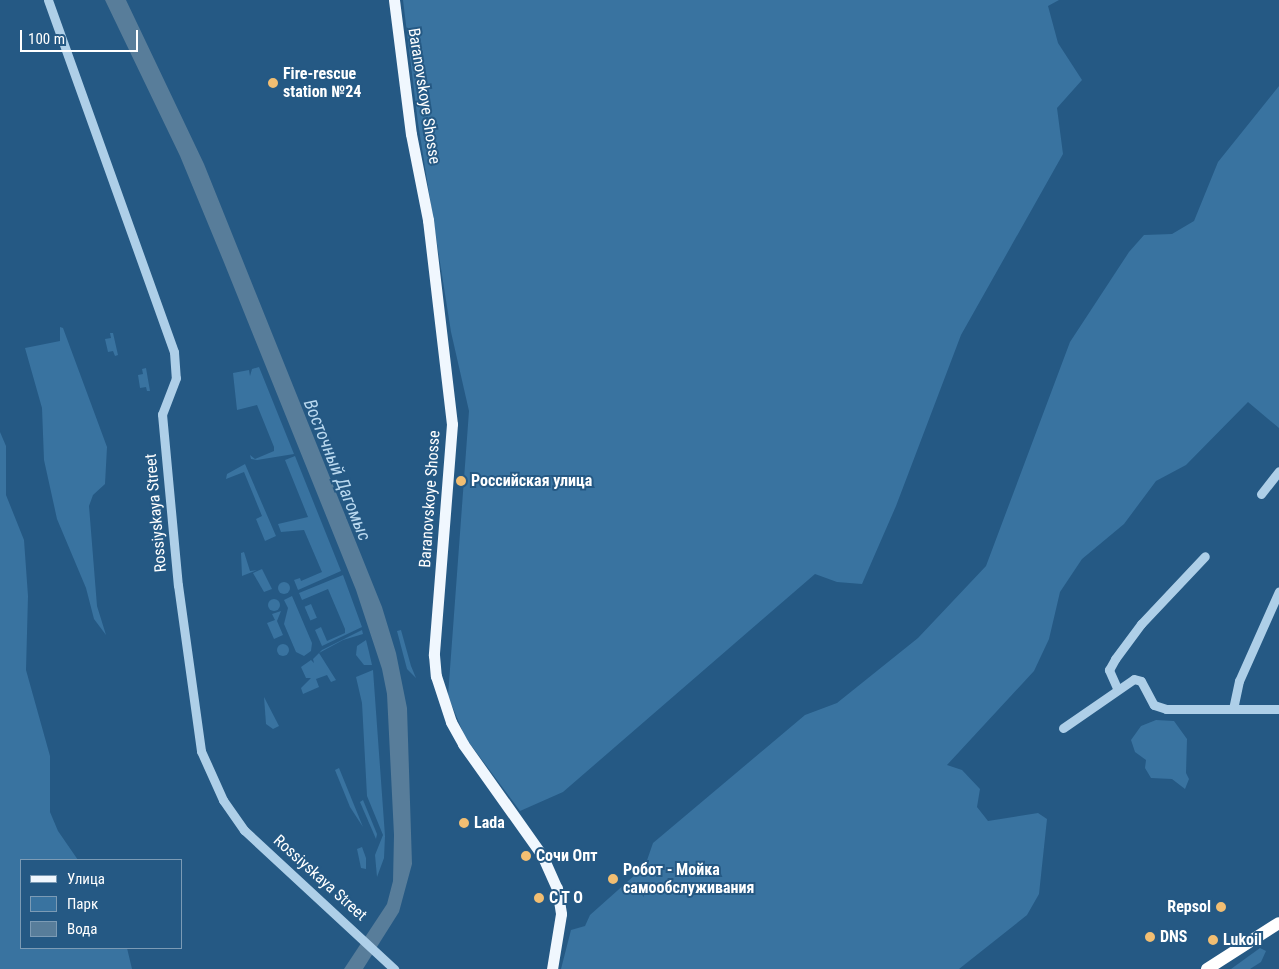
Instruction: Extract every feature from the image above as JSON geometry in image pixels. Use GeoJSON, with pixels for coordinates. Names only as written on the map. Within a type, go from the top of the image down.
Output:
{"type":"FeatureCollection","features":[{"type":"Feature","properties":{"kind":"highway"},"geometry":{"type":"LineString","coordinates":[[1207,969],[1279,923]]}},
{"type":"Feature","properties":{"kind":"main road","name":"Baranovskoye Shosse"},"geometry":{"type":"LineString","coordinates":[[394,0],[411,134],[428,220],[452,424],[434,655],[436,676],[445,706],[464,744],[542,855],[557,888],[561,914],[552,969]]}},
{"type":"Feature","properties":{"kind":"street","name":"Rossiyskaya Street"},"geometry":{"type":"LineString","coordinates":[[48,0],[174,352],[176,378],[162,414],[178,585],[201,751],[222,800],[244,830],[383,956],[394,969]]}},
{"type":"Feature","properties":{"kind":"street"},"geometry":{"type":"LineString","coordinates":[[1261,494],[1279,471]]}},
{"type":"Feature","properties":{"kind":"street"},"geometry":{"type":"LineString","coordinates":[[1117,688],[1109,670],[1114,659],[1147,617],[1205,556]]}},
{"type":"Feature","properties":{"kind":"street"},"geometry":{"type":"LineString","coordinates":[[1233,709],[1239,681],[1279,591]]}},
{"type":"Feature","properties":{"kind":"street"},"geometry":{"type":"LineString","coordinates":[[1063,728],[1117,688],[1139,680],[1154,705],[1166,709],[1279,709]]}},
{"type":"Feature","properties":{"kind":"green space"},"geometry":{"type":"Polygon","coordinates":[[[403,0],[1059,0],[1048,6],[1058,43],[1082,80],[1057,108],[1063,154],[961,335],[896,506],[862,584],[837,582],[815,574],[563,792],[520,811],[465,737],[448,696],[469,411],[451,332],[418,123],[403,0]]]}},
{"type":"Feature","properties":{"kind":"green space"},"geometry":{"type":"Polygon","coordinates":[[[1279,86],[1279,428],[1248,402],[1186,465],[1156,481],[1124,524],[1082,559],[1060,592],[1049,639],[1034,671],[947,765],[962,770],[980,789],[977,807],[988,821],[1038,813],[1047,819],[1039,894],[1027,915],[959,969],[561,969],[571,930],[585,926],[590,915],[645,866],[653,843],[805,715],[837,703],[918,638],[986,566],[1070,342],[1129,252],[1144,235],[1172,234],[1194,221],[1218,162],[1279,86]]]}},
{"type":"Feature","properties":{"kind":"green space"},"geometry":{"type":"Polygon","coordinates":[[[60,327],[63,328],[107,447],[105,484],[93,495],[89,506],[97,606],[106,635],[94,619],[86,588],[57,519],[44,460],[42,408],[25,348],[60,341],[60,327]]]}},
{"type":"Feature","properties":{"kind":"green space"},"geometry":{"type":"Polygon","coordinates":[[[110,333],[113,333],[118,355],[115,356],[113,351],[108,352],[105,339],[111,338],[110,333]]]}},
{"type":"Feature","properties":{"kind":"green space"},"geometry":{"type":"Polygon","coordinates":[[[259,367],[294,454],[257,460],[251,459],[250,455],[255,459],[274,451],[274,447],[257,405],[237,410],[233,373],[249,370],[250,376],[252,369],[259,367]]]}},
{"type":"Feature","properties":{"kind":"green space"},"geometry":{"type":"Polygon","coordinates":[[[146,368],[150,391],[147,391],[146,387],[140,388],[138,375],[143,374],[142,369],[146,368]]]}},
{"type":"Feature","properties":{"kind":"green space"},"geometry":{"type":"Polygon","coordinates":[[[0,432],[6,446],[6,495],[24,540],[28,596],[26,670],[50,756],[50,812],[58,831],[77,859],[20,859],[20,949],[127,949],[132,969],[0,969],[0,432]]]}},
{"type":"Feature","properties":{"kind":"green space"},"geometry":{"type":"Polygon","coordinates":[[[295,456],[341,571],[298,590],[294,580],[300,578],[301,581],[322,572],[304,530],[281,532],[278,524],[308,517],[285,460],[295,456]]]}},
{"type":"Feature","properties":{"kind":"green space"},"geometry":{"type":"Polygon","coordinates":[[[245,464],[276,536],[265,541],[256,519],[262,516],[244,472],[226,479],[227,474],[245,464]]]}},
{"type":"Feature","properties":{"kind":"green space"},"geometry":{"type":"Polygon","coordinates":[[[244,552],[250,571],[257,570],[242,576],[241,553],[244,552]]]}},
{"type":"Feature","properties":{"kind":"green space"},"geometry":{"type":"Polygon","coordinates":[[[262,569],[272,589],[264,592],[253,573],[262,569]]]}},
{"type":"Feature","properties":{"kind":"green space"},"geometry":{"type":"Polygon","coordinates":[[[343,575],[362,627],[322,646],[315,630],[321,627],[327,641],[345,633],[328,589],[302,600],[299,593],[343,575]]]}},
{"type":"Feature","properties":{"kind":"green space"},"geometry":{"type":"Polygon","coordinates":[[[282,582],[286,582],[290,588],[286,594],[282,594],[278,590],[278,586],[282,582]]]}},
{"type":"Feature","properties":{"kind":"green space"},"geometry":{"type":"Polygon","coordinates":[[[292,596],[312,643],[311,651],[304,656],[296,652],[284,624],[288,608],[284,600],[292,596]]]}},
{"type":"Feature","properties":{"kind":"green space"},"geometry":{"type":"Polygon","coordinates":[[[274,599],[280,605],[274,611],[268,605],[274,599]]]}},
{"type":"Feature","properties":{"kind":"green space"},"geometry":{"type":"Polygon","coordinates":[[[311,604],[317,618],[310,621],[305,607],[311,604]]]}},
{"type":"Feature","properties":{"kind":"green space"},"geometry":{"type":"Polygon","coordinates":[[[281,611],[277,621],[283,635],[274,639],[267,623],[275,620],[272,614],[281,611]]]}},
{"type":"Feature","properties":{"kind":"green space"},"geometry":{"type":"Polygon","coordinates":[[[362,630],[363,634],[343,640],[319,653],[322,650],[362,630]]]}},
{"type":"Feature","properties":{"kind":"green space"},"geometry":{"type":"Polygon","coordinates":[[[401,630],[416,678],[407,669],[397,631],[401,630]]]}},
{"type":"Feature","properties":{"kind":"green space"},"geometry":{"type":"Polygon","coordinates":[[[366,640],[372,665],[364,665],[356,655],[357,646],[366,640]]]}},
{"type":"Feature","properties":{"kind":"green space"},"geometry":{"type":"Polygon","coordinates":[[[283,644],[289,650],[283,656],[277,650],[283,644]]]}},
{"type":"Feature","properties":{"kind":"green space"},"geometry":{"type":"Polygon","coordinates":[[[319,653],[336,680],[331,682],[327,675],[316,679],[319,687],[303,694],[301,688],[311,678],[306,678],[301,667],[311,660],[314,663],[313,659],[319,653]]]}},
{"type":"Feature","properties":{"kind":"green space"},"geometry":{"type":"Polygon","coordinates":[[[373,670],[385,836],[384,858],[377,877],[375,855],[383,835],[367,796],[362,703],[356,677],[373,670]]]}},
{"type":"Feature","properties":{"kind":"green space"},"geometry":{"type":"Polygon","coordinates":[[[264,697],[279,726],[273,729],[266,724],[264,697]]]}},
{"type":"Feature","properties":{"kind":"green space"},"geometry":{"type":"Polygon","coordinates":[[[1156,720],[1174,721],[1187,739],[1186,773],[1189,779],[1185,789],[1172,779],[1151,778],[1145,768],[1146,760],[1135,752],[1131,740],[1141,726],[1156,720]]]}},
{"type":"Feature","properties":{"kind":"green space"},"geometry":{"type":"Polygon","coordinates":[[[339,768],[363,827],[350,807],[335,770],[339,768]]]}},
{"type":"Feature","properties":{"kind":"green space"},"geometry":{"type":"Polygon","coordinates":[[[363,800],[377,834],[376,839],[360,802],[363,800]]]}},
{"type":"Feature","properties":{"kind":"green space"},"geometry":{"type":"Polygon","coordinates":[[[362,847],[366,858],[366,869],[361,868],[357,849],[362,847]]]}},
{"type":"Feature","properties":{"kind":"green space"},"geometry":{"type":"Polygon","coordinates":[[[1260,948],[1266,951],[1261,962],[1250,969],[1231,969],[1260,948]]]}},
{"type":"Feature","properties":{"kind":"water"},"geometry":{"type":"Polygon","coordinates":[[[105,0],[126,0],[204,164],[382,607],[396,653],[407,708],[412,864],[399,912],[363,969],[344,969],[387,904],[393,881],[394,835],[387,694],[382,669],[356,590],[180,156],[105,0]]]}},
{"type":"Feature","properties":{"kind":"place","name":"Fire-rescue station №24"},"geometry":{"type":"Point","coordinates":[273,83]}},
{"type":"Feature","properties":{"kind":"place","name":"Российская улица"},"geometry":{"type":"Point","coordinates":[461,481]}},
{"type":"Feature","properties":{"kind":"place","name":"Lada"},"geometry":{"type":"Point","coordinates":[464,823]}},
{"type":"Feature","properties":{"kind":"place","name":"Сочи Опт"},"geometry":{"type":"Point","coordinates":[526,856]}},
{"type":"Feature","properties":{"kind":"place","name":"Робот - Мойка самообслуживания"},"geometry":{"type":"Point","coordinates":[613,879]}},
{"type":"Feature","properties":{"kind":"place","name":"С Т О"},"geometry":{"type":"Point","coordinates":[539,898]}},
{"type":"Feature","properties":{"kind":"place","name":"Repsol"},"geometry":{"type":"Point","coordinates":[1221,907]}},
{"type":"Feature","properties":{"kind":"place","name":"DNS"},"geometry":{"type":"Point","coordinates":[1150,937]}},
{"type":"Feature","properties":{"kind":"place","name":"Lukoil"},"geometry":{"type":"Point","coordinates":[1213,940]}},
{"type":"Feature","properties":{"kind":"water label","name":"Восточный Дагомыс"},"geometry":{"type":"Point","coordinates":[337,470]}}]}
